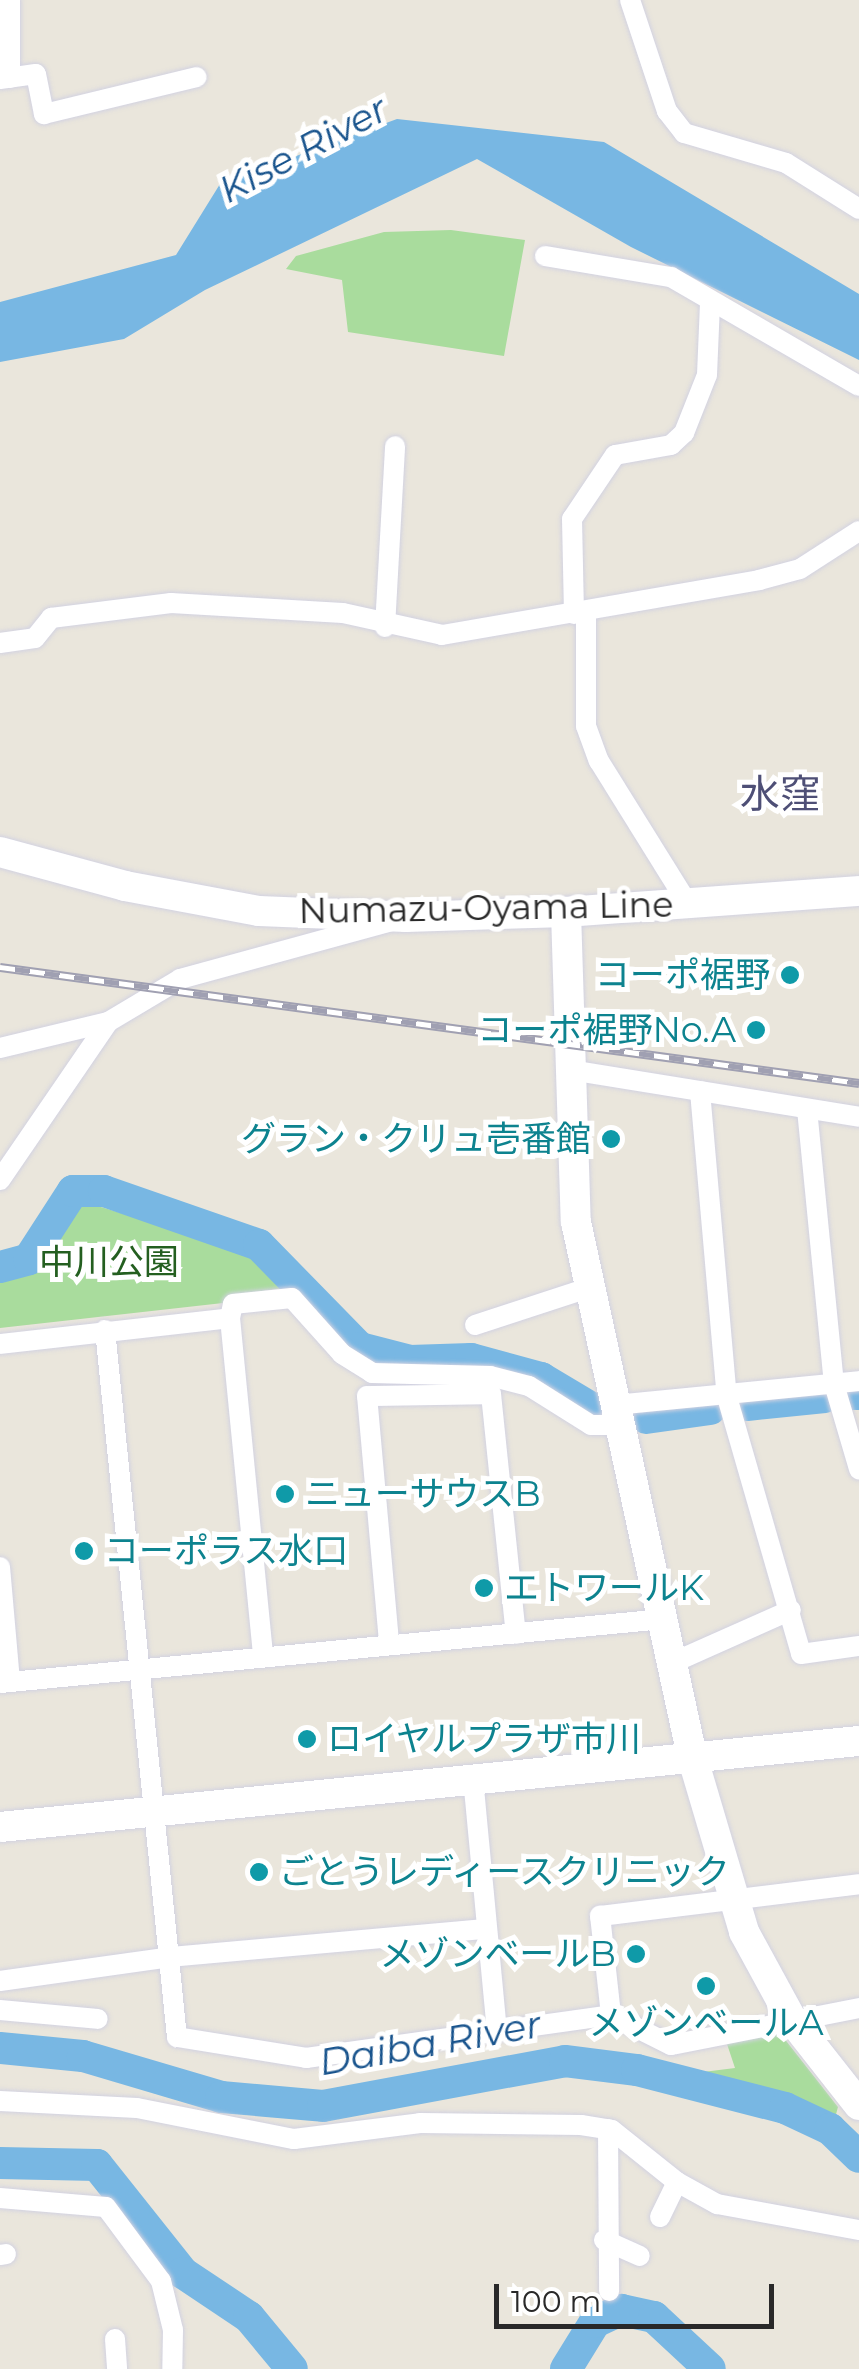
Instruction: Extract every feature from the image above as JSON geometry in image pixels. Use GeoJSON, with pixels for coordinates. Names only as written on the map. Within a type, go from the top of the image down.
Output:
{"type":"FeatureCollection","features":[{"type":"Feature","properties":{"kind":"street"},"geometry":{"type":"LineString","coordinates":[[10,0],[5,78],[36,74],[44,114],[197,77]]}},
{"type":"Feature","properties":{"kind":"street"},"geometry":{"type":"LineString","coordinates":[[630,0],[666,110],[684,132],[786,163],[859,208]]}},
{"type":"Feature","properties":{"kind":"street"},"geometry":{"type":"LineString","coordinates":[[545,256],[671,277],[859,386]]}},
{"type":"Feature","properties":{"kind":"street"},"geometry":{"type":"LineString","coordinates":[[688,904],[599,761],[586,726],[572,520],[614,455],[671,445],[684,433],[707,375],[710,302]]}},
{"type":"Feature","properties":{"kind":"street"},"geometry":{"type":"LineString","coordinates":[[385,627],[395,446]]}},
{"type":"Feature","properties":{"kind":"street"},"geometry":{"type":"LineString","coordinates":[[0,643],[35,638],[51,618],[172,603],[343,613],[385,627],[442,634],[580,613],[800,569],[859,531]]}},
{"type":"Feature","properties":{"kind":"street","name":"Numazu-Oyama Line"},"geometry":{"type":"LineString","coordinates":[[0,852],[125,886],[259,911],[406,917],[566,912],[859,891]]}},
{"type":"Feature","properties":{"kind":"street"},"geometry":{"type":"LineString","coordinates":[[566,912],[572,1167],[588,1288],[692,1756],[744,1932],[792,2020],[859,2105]]}},
{"type":"Feature","properties":{"kind":"street"},"geometry":{"type":"LineString","coordinates":[[0,1048],[108,1022],[180,979],[406,917]]}},
{"type":"Feature","properties":{"kind":"street"},"geometry":{"type":"LineString","coordinates":[[0,1180],[108,1022]]}},
{"type":"Feature","properties":{"kind":"street"},"geometry":{"type":"LineString","coordinates":[[570,1070],[859,1117]]}},
{"type":"Feature","properties":{"kind":"street"},"geometry":{"type":"LineString","coordinates":[[700,1091],[726,1397],[792,1610],[801,1654],[859,1646]]}},
{"type":"Feature","properties":{"kind":"street"},"geometry":{"type":"LineString","coordinates":[[807,1110],[834,1384],[859,1469]]}},
{"type":"Feature","properties":{"kind":"street"},"geometry":{"type":"LineString","coordinates":[[0,1149],[24,1143]]}},
{"type":"Feature","properties":{"kind":"street"},"geometry":{"type":"LineString","coordinates":[[474,1325],[588,1288]]}},
{"type":"Feature","properties":{"kind":"street"},"geometry":{"type":"LineString","coordinates":[[262,1654],[230,1318],[232,1304],[292,1298],[342,1354],[372,1373],[529,1386],[591,1425],[617,1415],[726,1397],[859,1382]]}},
{"type":"Feature","properties":{"kind":"street"},"geometry":{"type":"LineString","coordinates":[[0,1344],[230,1318]]}},
{"type":"Feature","properties":{"kind":"street"},"geometry":{"type":"LineString","coordinates":[[105,1330],[136,1669],[177,2036],[242,2052],[306,2058],[611,2015],[670,2045],[859,2008]]}},
{"type":"Feature","properties":{"kind":"street"},"geometry":{"type":"LineString","coordinates":[[491,1385],[516,1634]]}},
{"type":"Feature","properties":{"kind":"street"},"geometry":{"type":"LineString","coordinates":[[388,1642],[367,1396],[491,1385]]}},
{"type":"Feature","properties":{"kind":"street"},"geometry":{"type":"LineString","coordinates":[[0,1567],[5,1682],[262,1654],[662,1619]]}},
{"type":"Feature","properties":{"kind":"street"},"geometry":{"type":"LineString","coordinates":[[672,1663],[792,1610]]}},
{"type":"Feature","properties":{"kind":"street"},"geometry":{"type":"LineString","coordinates":[[0,1827],[859,1741]]}},
{"type":"Feature","properties":{"kind":"street"},"geometry":{"type":"LineString","coordinates":[[473,1778],[484,1929],[497,2030]]}},
{"type":"Feature","properties":{"kind":"street"},"geometry":{"type":"LineString","coordinates":[[611,2015],[600,1916],[859,1884]]}},
{"type":"Feature","properties":{"kind":"street"},"geometry":{"type":"LineString","coordinates":[[0,1981],[170,1957],[484,1929]]}},
{"type":"Feature","properties":{"kind":"street"},"geometry":{"type":"LineString","coordinates":[[0,2010],[98,2019]]}},
{"type":"Feature","properties":{"kind":"street"},"geometry":{"type":"LineString","coordinates":[[0,2101],[137,2108],[294,2139],[452,2122],[608,2130],[678,2182],[717,2204],[859,2230]]}},
{"type":"Feature","properties":{"kind":"street"},"geometry":{"type":"LineString","coordinates":[[608,2130],[604,2240],[609,2291]]}},
{"type":"Feature","properties":{"kind":"street"},"geometry":{"type":"LineString","coordinates":[[660,2217],[678,2182]]}},
{"type":"Feature","properties":{"kind":"street"},"geometry":{"type":"LineString","coordinates":[[0,2198],[106,2207],[161,2281],[173,2330],[172,2369]]}},
{"type":"Feature","properties":{"kind":"street"},"geometry":{"type":"LineString","coordinates":[[604,2240],[640,2256]]}},
{"type":"Feature","properties":{"kind":"street"},"geometry":{"type":"LineString","coordinates":[[115,2339],[117,2369]]}},
{"type":"Feature","properties":{"kind":"green space"},"geometry":{"type":"Polygon","coordinates":[[[451,230],[525,240],[504,356],[348,332],[342,280],[286,269],[296,256],[384,232],[451,230]]]}},
{"type":"Feature","properties":{"kind":"green space","name":"中川公園"},"geometry":{"type":"Polygon","coordinates":[[[81,1201],[256,1254],[284,1288],[228,1296],[223,1303],[0,1328],[0,1279],[42,1260],[58,1242],[68,1208],[81,1201]]]}},
{"type":"Feature","properties":{"kind":"green space"},"geometry":{"type":"Polygon","coordinates":[[[780,2033],[838,2107],[835,2118],[679,2075],[735,2068],[725,2038],[780,2033]]]}},
{"type":"Feature","properties":{"kind":"water"},"geometry":{"type":"Polygon","coordinates":[[[397,119],[604,142],[859,294],[859,360],[631,247],[477,159],[205,290],[124,339],[0,362],[0,302],[176,255],[220,184],[397,119]]]}},
{"type":"Feature","properties":{"kind":"waterway"},"geometry":{"type":"LineString","coordinates":[[0,1267],[29,1259],[73,1191],[104,1191],[259,1245],[360,1348],[410,1361],[471,1359],[541,1378],[593,1409]]}},
{"type":"Feature","properties":{"kind":"waterway"},"geometry":{"type":"LineString","coordinates":[[851,1394],[859,1394]]}},
{"type":"Feature","properties":{"kind":"waterway"},"geometry":{"type":"LineString","coordinates":[[747,1405],[825,1397]]}},
{"type":"Feature","properties":{"kind":"waterway"},"geometry":{"type":"LineString","coordinates":[[646,1418],[710,1409]]}},
{"type":"Feature","properties":{"kind":"waterway","name":"Daiba River"},"geometry":{"type":"LineString","coordinates":[[0,2048],[83,2056],[221,2097],[323,2106],[565,2061],[637,2070],[785,2108],[830,2129],[859,2157]]}},
{"type":"Feature","properties":{"kind":"waterway","name":"Daiba River"},"geometry":{"type":"LineString","coordinates":[[0,2163],[97,2165],[183,2273],[249,2317],[292,2369]]}},
{"type":"Feature","properties":{"kind":"waterway","name":"Daiba River"},"geometry":{"type":"LineString","coordinates":[[566,2369],[595,2322],[621,2310],[654,2317],[710,2369]]}},
{"type":"Feature","properties":{"kind":"railway"},"geometry":{"type":"LineString","coordinates":[[0,967],[859,1083]]}},
{"type":"Feature","properties":{"kind":"place","name":"コーポ裾野"},"geometry":{"type":"Point","coordinates":[790,975]}},
{"type":"Feature","properties":{"kind":"place","name":"コーポ裾野No.A"},"geometry":{"type":"Point","coordinates":[756,1030]}},
{"type":"Feature","properties":{"kind":"place","name":"グラン・クリュ壱番館"},"geometry":{"type":"Point","coordinates":[611,1139]}},
{"type":"Feature","properties":{"kind":"place","name":"ニューサウスB"},"geometry":{"type":"Point","coordinates":[285,1494]}},
{"type":"Feature","properties":{"kind":"place","name":"コーポラス水口"},"geometry":{"type":"Point","coordinates":[84,1551]}},
{"type":"Feature","properties":{"kind":"place","name":"エトワールK"},"geometry":{"type":"Point","coordinates":[484,1588]}},
{"type":"Feature","properties":{"kind":"place","name":"ロイヤルプラザ市川"},"geometry":{"type":"Point","coordinates":[307,1739]}},
{"type":"Feature","properties":{"kind":"place","name":"ごとうレディースクリニック"},"geometry":{"type":"Point","coordinates":[259,1872]}},
{"type":"Feature","properties":{"kind":"place","name":"メゾンベールB"},"geometry":{"type":"Point","coordinates":[636,1954]}},
{"type":"Feature","properties":{"kind":"place","name":"メゾンベールA"},"geometry":{"type":"Point","coordinates":[706,1986]}},
{"type":"Feature","properties":{"kind":"district","name":"水窪"},"geometry":{"type":"Point","coordinates":[780,794]}},
{"type":"Feature","properties":{"kind":"water label","name":"Kise River"},"geometry":{"type":"Point","coordinates":[303,149]}}]}
